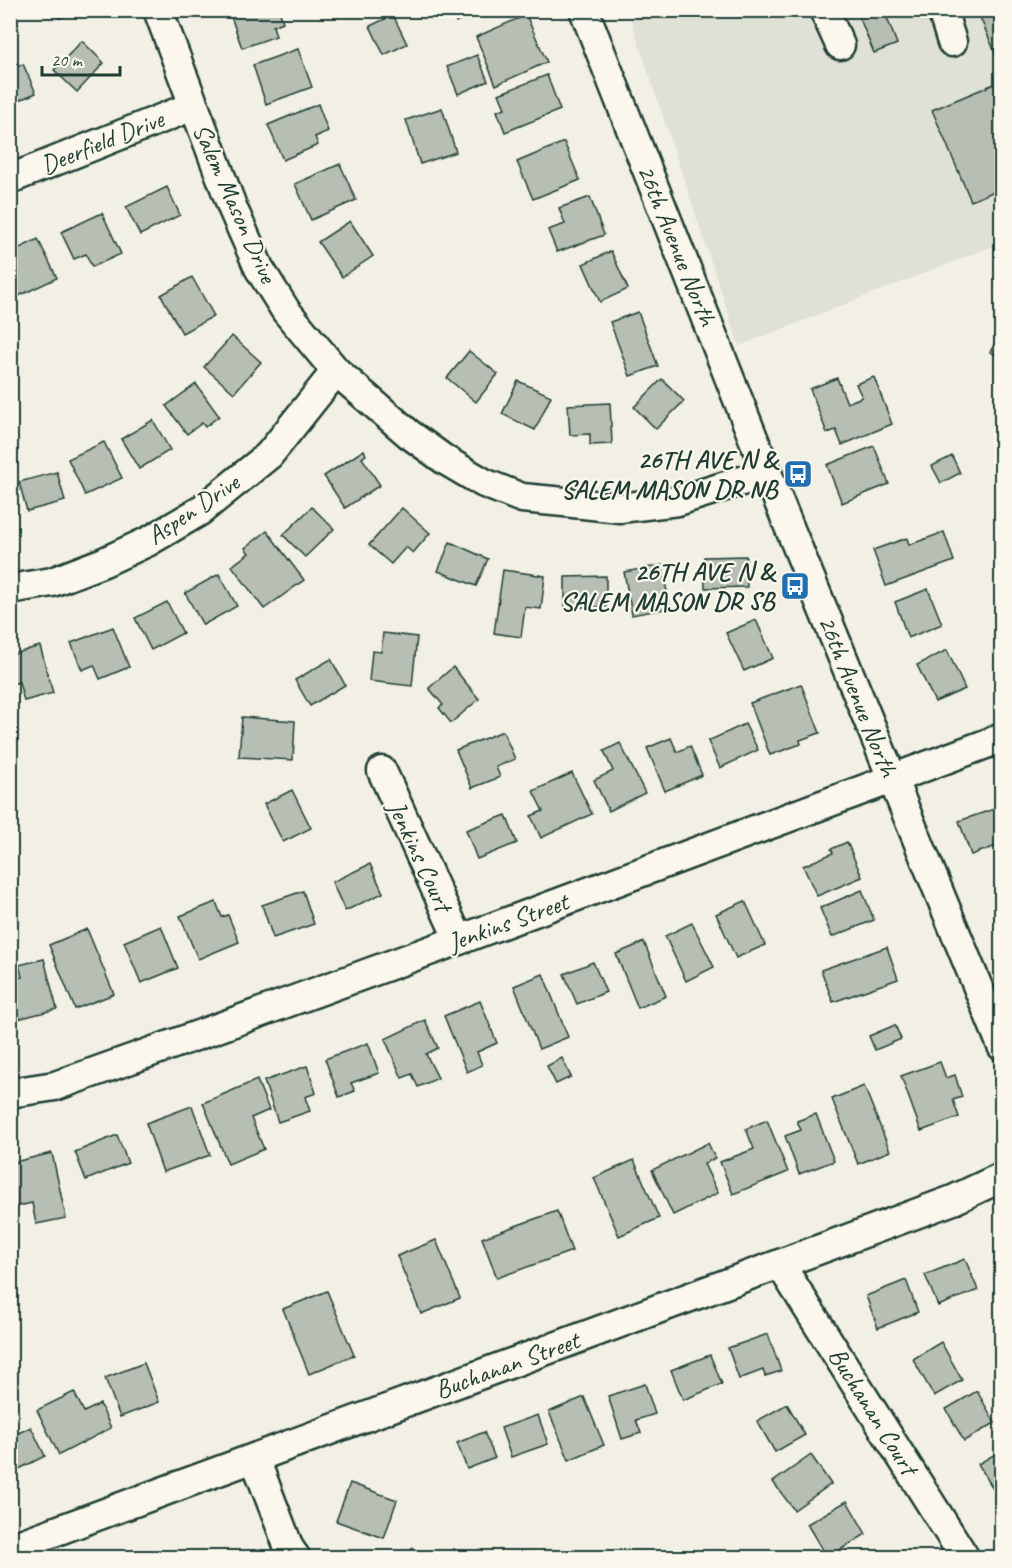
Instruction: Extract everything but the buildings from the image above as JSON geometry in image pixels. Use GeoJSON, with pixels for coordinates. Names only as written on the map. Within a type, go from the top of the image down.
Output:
{"type":"FeatureCollection","features":[{"type":"Feature","properties":{"kind":"street","name":"Salem Mason Drive"},"geometry":{"type":"LineString","coordinates":[[158,10],[233,209],[259,268],[286,311],[336,371],[409,434],[445,460],[484,483],[522,498],[620,508],[678,501],[767,473]]}},
{"type":"Feature","properties":{"kind":"street","name":"26th Avenue North"},"geometry":{"type":"LineString","coordinates":[[584,10],[767,473],[1002,1046]]}},
{"type":"Feature","properties":{"kind":"street"},"geometry":{"type":"LineString","coordinates":[[824,10],[840,45]]}},
{"type":"Feature","properties":{"kind":"street"},"geometry":{"type":"LineString","coordinates":[[942,10],[952,42]]}},
{"type":"Feature","properties":{"kind":"street","name":"Deerfield Drive"},"geometry":{"type":"LineString","coordinates":[[10,179],[193,106]]}},
{"type":"Feature","properties":{"kind":"street","name":"Aspen Drive"},"geometry":{"type":"LineString","coordinates":[[10,589],[52,582],[104,562],[150,541],[200,511],[269,455],[336,371]]}},
{"type":"Feature","properties":{"kind":"street","name":"Jenkins Street"},"geometry":{"type":"LineString","coordinates":[[10,1093],[55,1086],[459,940],[1002,738]]}},
{"type":"Feature","properties":{"kind":"street","name":"Jenkins Court"},"geometry":{"type":"LineString","coordinates":[[382,771],[459,940]]}},
{"type":"Feature","properties":{"kind":"street","name":"Buchanan Street"},"geometry":{"type":"LineString","coordinates":[[10,1548],[953,1200],[1002,1177]]}},
{"type":"Feature","properties":{"kind":"street","name":"Buchanan Court"},"geometry":{"type":"LineString","coordinates":[[780,1264],[965,1557]]}},
{"type":"Feature","properties":{"kind":"street"},"geometry":{"type":"LineString","coordinates":[[255,1459],[289,1548],[296,1557]]}},
{"type":"Feature","properties":{"kind":"shaded area"},"geometry":{"type":"Polygon","coordinates":[[[628,11],[1001,11],[1001,243],[739,346],[628,11]]]}},
{"type":"Feature","properties":{"kind":"place","name":"26TH AVE N & SALEM MASON DR NB"},"geometry":{"type":"Point","coordinates":[798,474]}},
{"type":"Feature","properties":{"kind":"place","name":"26TH AVE N & SALEM MASON DR SB"},"geometry":{"type":"Point","coordinates":[795,586]}}]}
